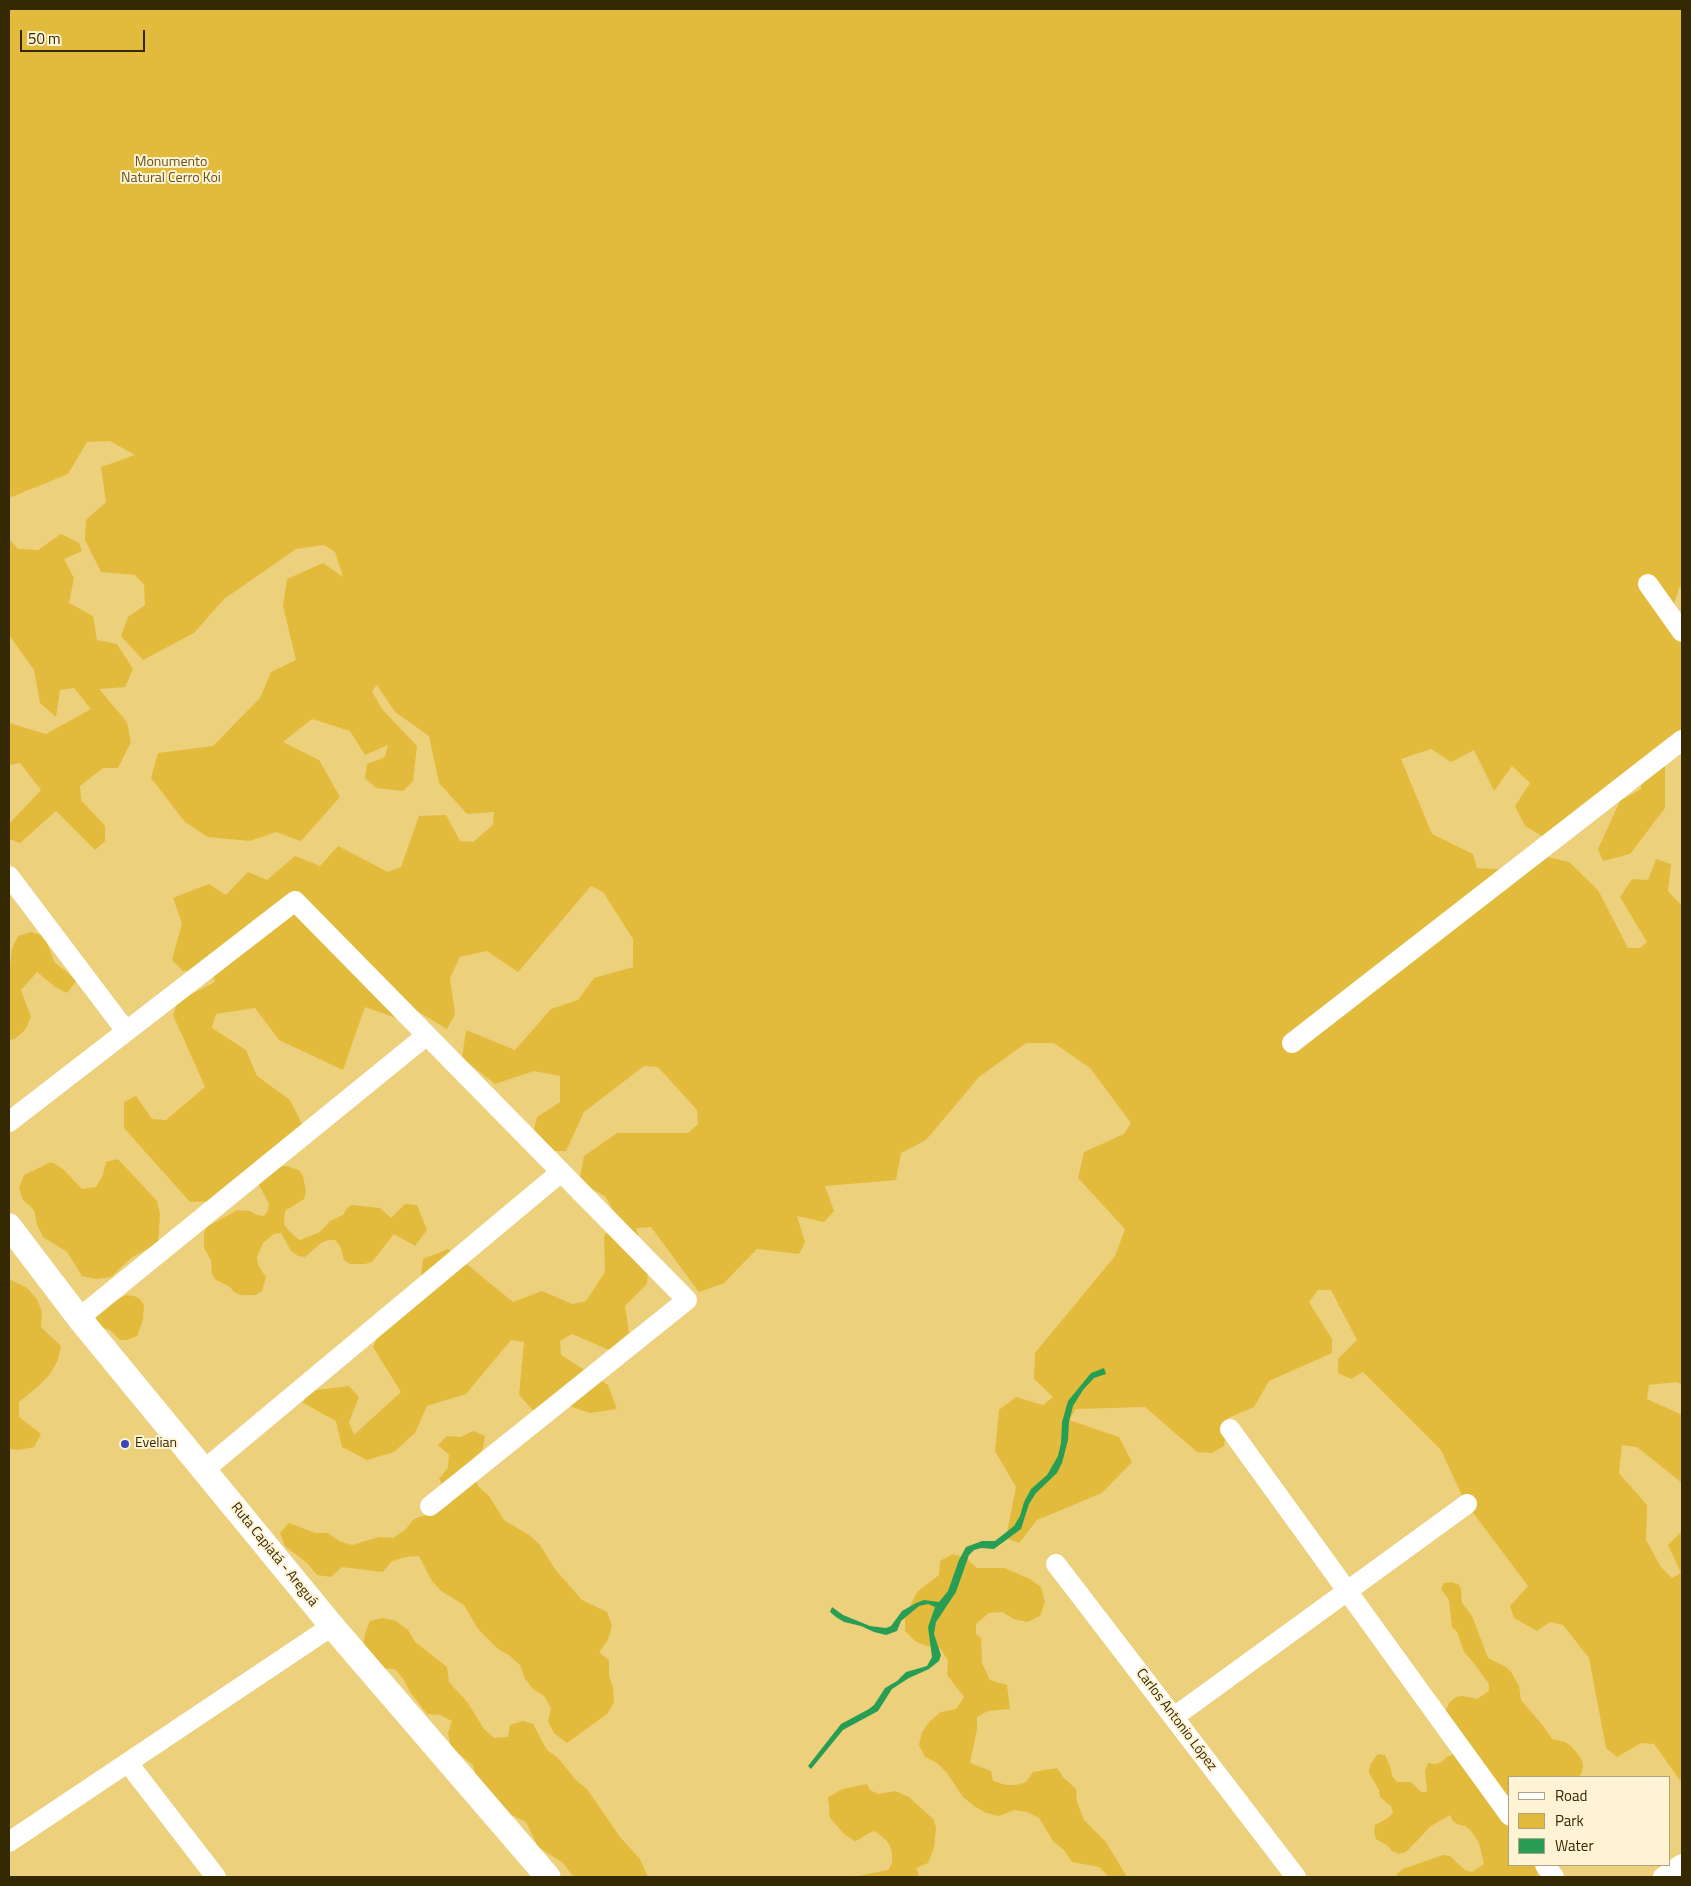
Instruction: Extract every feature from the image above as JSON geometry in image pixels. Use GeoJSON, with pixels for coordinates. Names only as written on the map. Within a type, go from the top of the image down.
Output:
{"type":"FeatureCollection","features":[{"type":"Feature","properties":{"kind":"main road","name":"Ruta Capiatá - Areguá"},"geometry":{"type":"LineString","coordinates":[[9,1226],[79,1318],[332,1626],[548,1877]]}},
{"type":"Feature","properties":{"kind":"street"},"geometry":{"type":"LineString","coordinates":[[1648,584],[1682,632]]}},
{"type":"Feature","properties":{"kind":"street"},"geometry":{"type":"LineString","coordinates":[[1292,1042],[1682,740]]}},
{"type":"Feature","properties":{"kind":"street"},"geometry":{"type":"LineString","coordinates":[[9,876],[126,1031]]}},
{"type":"Feature","properties":{"kind":"street"},"geometry":{"type":"LineString","coordinates":[[9,1122],[295,901],[687,1300],[430,1506]]}},
{"type":"Feature","properties":{"kind":"street"},"geometry":{"type":"LineString","coordinates":[[79,1318],[427,1035]]}},
{"type":"Feature","properties":{"kind":"street"},"geometry":{"type":"LineString","coordinates":[[204,1470],[561,1172]]}},
{"type":"Feature","properties":{"kind":"street"},"geometry":{"type":"LineString","coordinates":[[1230,1429],[1508,1813]]}},
{"type":"Feature","properties":{"kind":"street"},"geometry":{"type":"LineString","coordinates":[[1174,1718],[1467,1504]]}},
{"type":"Feature","properties":{"kind":"street","name":"Carlos Antonio López"},"geometry":{"type":"LineString","coordinates":[[1056,1564],[1296,1877]]}},
{"type":"Feature","properties":{"kind":"street"},"geometry":{"type":"LineString","coordinates":[[9,1842],[332,1626]]}},
{"type":"Feature","properties":{"kind":"street"},"geometry":{"type":"LineString","coordinates":[[128,1763],[216,1877]]}},
{"type":"Feature","properties":{"kind":"street"},"geometry":{"type":"LineString","coordinates":[[1663,1877],[1682,1864]]}},
{"type":"Feature","properties":{"kind":"street"},"geometry":{"type":"LineString","coordinates":[[1546,1866],[1554,1877]]}},
{"type":"Feature","properties":{"kind":"green space","name":"Monumento Natural Cerro Koi"},"geometry":{"type":"Polygon","coordinates":[[[9,9],[1682,9],[1682,586],[1679,588],[1673,608],[1682,618],[1682,740],[1665,766],[1665,808],[1630,854],[1603,861],[1598,849],[1620,801],[1641,789],[1642,776],[1549,840],[1525,826],[1515,806],[1530,783],[1512,766],[1494,791],[1474,750],[1451,762],[1431,749],[1401,759],[1432,834],[1473,854],[1477,868],[1529,871],[1548,857],[1569,862],[1598,890],[1628,948],[1640,948],[1647,942],[1620,897],[1632,879],[1648,880],[1656,859],[1671,864],[1668,891],[1682,906],[1682,1385],[1677,1382],[1649,1385],[1647,1399],[1682,1415],[1682,1483],[1637,1447],[1622,1445],[1619,1473],[1647,1505],[1646,1540],[1661,1567],[1672,1578],[1681,1573],[1668,1545],[1682,1531],[1682,1783],[1654,1744],[1641,1743],[1617,1757],[1606,1748],[1589,1658],[1563,1625],[1550,1622],[1537,1631],[1514,1618],[1510,1606],[1528,1586],[1465,1502],[1441,1450],[1363,1372],[1351,1379],[1338,1373],[1338,1359],[1357,1340],[1331,1290],[1318,1290],[1309,1302],[1332,1339],[1332,1353],[1269,1381],[1254,1407],[1228,1418],[1224,1446],[1212,1453],[1197,1452],[1145,1407],[1076,1409],[1069,1420],[1119,1437],[1132,1462],[1102,1493],[1037,1520],[1019,1543],[1006,1538],[1016,1487],[995,1451],[999,1410],[1016,1397],[1043,1405],[1053,1397],[1034,1379],[1035,1353],[1115,1256],[1125,1229],[1078,1178],[1084,1152],[1124,1134],[1131,1123],[1090,1068],[1054,1043],[1026,1043],[979,1077],[926,1140],[901,1153],[896,1180],[825,1186],[834,1211],[824,1222],[797,1216],[805,1242],[799,1254],[757,1249],[724,1283],[699,1292],[651,1227],[636,1228],[648,1269],[647,1284],[625,1306],[629,1333],[609,1350],[572,1334],[560,1341],[561,1355],[608,1385],[617,1409],[590,1413],[563,1404],[538,1416],[519,1395],[524,1342],[511,1340],[466,1394],[427,1406],[415,1433],[394,1452],[367,1460],[342,1447],[336,1421],[303,1403],[308,1391],[349,1386],[359,1397],[349,1422],[354,1435],[401,1392],[373,1347],[384,1322],[418,1301],[423,1259],[448,1249],[513,1302],[542,1291],[572,1304],[586,1301],[605,1272],[604,1236],[618,1219],[605,1196],[579,1182],[584,1156],[617,1133],[688,1133],[698,1124],[697,1110],[658,1067],[644,1066],[584,1112],[566,1151],[549,1151],[534,1130],[537,1117],[560,1102],[560,1076],[534,1071],[495,1084],[462,1058],[466,1030],[515,1050],[551,1009],[578,1000],[594,978],[633,967],[633,939],[603,892],[591,886],[518,972],[487,951],[460,957],[450,978],[455,1014],[447,1029],[412,1008],[402,1020],[365,1007],[343,1070],[279,1040],[255,1008],[216,1014],[212,1028],[246,1050],[257,1076],[290,1100],[303,1126],[217,1201],[190,1202],[124,1128],[124,1102],[136,1096],[152,1119],[166,1120],[205,1087],[173,1015],[178,1001],[215,982],[212,969],[183,971],[172,960],[182,923],[173,898],[209,884],[226,895],[248,872],[267,880],[295,856],[320,866],[338,846],[388,872],[401,867],[419,816],[446,815],[460,841],[473,842],[493,825],[494,812],[467,814],[439,783],[429,736],[395,712],[377,685],[372,691],[382,709],[417,746],[413,781],[403,791],[376,788],[365,778],[367,764],[385,757],[388,745],[365,755],[350,731],[312,719],[283,742],[319,760],[340,797],[301,841],[276,832],[250,841],[208,837],[185,822],[151,778],[158,753],[213,746],[260,698],[271,672],[296,660],[283,606],[287,579],[323,563],[343,577],[335,552],[324,545],[296,549],[224,599],[194,633],[143,660],[121,636],[128,617],[145,605],[144,585],[135,575],[101,572],[85,540],[86,520],[106,502],[101,467],[135,455],[110,441],[87,442],[68,474],[9,498],[9,9]]]}},
{"type":"Feature","properties":{"kind":"green space"},"geometry":{"type":"Polygon","coordinates":[[[61,534],[79,543],[82,551],[64,559],[74,578],[69,603],[93,616],[97,640],[117,644],[133,669],[125,687],[99,689],[127,722],[131,742],[118,768],[103,768],[80,786],[81,800],[105,826],[105,841],[95,850],[56,811],[20,843],[9,839],[9,824],[41,790],[20,763],[9,765],[9,723],[46,734],[91,709],[74,688],[60,690],[56,717],[40,703],[34,670],[9,635],[9,539],[18,549],[38,550],[61,534]]]}},
{"type":"Feature","properties":{"kind":"green space"},"geometry":{"type":"Polygon","coordinates":[[[31,932],[44,936],[55,963],[76,981],[67,993],[55,987],[37,972],[21,990],[31,1017],[25,1030],[15,1039],[9,1040],[9,975],[12,948],[18,936],[31,932]]]}},
{"type":"Feature","properties":{"kind":"green space"},"geometry":{"type":"Polygon","coordinates":[[[118,1159],[157,1201],[160,1214],[158,1243],[131,1258],[111,1277],[96,1279],[82,1276],[67,1252],[43,1237],[37,1225],[34,1210],[23,1200],[19,1188],[24,1175],[51,1162],[63,1169],[82,1189],[96,1187],[103,1175],[106,1162],[118,1159]]]}},
{"type":"Feature","properties":{"kind":"green space"},"geometry":{"type":"Polygon","coordinates":[[[286,1166],[299,1170],[303,1176],[306,1191],[304,1199],[285,1211],[284,1225],[300,1240],[320,1232],[330,1221],[343,1215],[347,1208],[352,1205],[380,1208],[391,1218],[405,1204],[417,1205],[427,1230],[415,1246],[394,1234],[372,1262],[365,1264],[350,1264],[344,1260],[340,1246],[335,1240],[321,1243],[305,1257],[298,1256],[291,1251],[281,1233],[274,1234],[263,1243],[257,1257],[258,1265],[266,1277],[262,1291],[256,1295],[241,1295],[234,1292],[230,1287],[216,1280],[212,1274],[211,1260],[204,1248],[204,1233],[207,1227],[237,1210],[250,1211],[264,1216],[268,1211],[269,1204],[259,1185],[261,1178],[279,1167],[286,1166]]]}},
{"type":"Feature","properties":{"kind":"green space"},"geometry":{"type":"Polygon","coordinates":[[[9,1279],[27,1288],[37,1299],[42,1312],[41,1327],[61,1346],[58,1360],[50,1374],[19,1402],[19,1417],[41,1434],[34,1447],[19,1450],[9,1449],[9,1279]]]}},
{"type":"Feature","properties":{"kind":"green space"},"geometry":{"type":"Polygon","coordinates":[[[127,1295],[140,1299],[144,1305],[143,1320],[137,1336],[127,1340],[120,1340],[110,1330],[103,1328],[95,1318],[114,1301],[127,1295]]]}},
{"type":"Feature","properties":{"kind":"green space"},"geometry":{"type":"Polygon","coordinates":[[[473,1431],[485,1436],[483,1449],[472,1460],[472,1475],[479,1487],[489,1496],[504,1520],[529,1535],[540,1545],[555,1569],[582,1600],[607,1612],[612,1626],[608,1640],[599,1652],[609,1660],[609,1675],[613,1688],[614,1702],[607,1714],[567,1743],[554,1733],[548,1721],[551,1708],[544,1696],[533,1689],[525,1679],[520,1665],[498,1649],[478,1629],[464,1605],[441,1591],[432,1581],[419,1556],[392,1561],[383,1572],[342,1567],[331,1577],[317,1575],[308,1564],[285,1546],[280,1533],[289,1523],[315,1533],[328,1533],[339,1541],[352,1545],[379,1537],[393,1538],[405,1530],[414,1519],[441,1510],[452,1502],[439,1479],[448,1468],[449,1455],[438,1445],[447,1436],[461,1437],[473,1431]]]}},
{"type":"Feature","properties":{"kind":"green space"},"geometry":{"type":"Polygon","coordinates":[[[953,1554],[966,1558],[977,1568],[1004,1568],[1030,1579],[1041,1587],[1045,1602],[1040,1616],[1027,1622],[1014,1619],[1002,1612],[989,1613],[976,1624],[976,1634],[981,1638],[982,1663],[990,1680],[1007,1685],[1010,1709],[988,1711],[977,1717],[977,1729],[970,1763],[991,1771],[993,1781],[1006,1785],[1026,1782],[1033,1772],[1057,1768],[1063,1777],[1076,1789],[1077,1802],[1084,1820],[1106,1842],[1127,1877],[1109,1877],[1099,1867],[1072,1862],[1064,1850],[1053,1841],[1039,1818],[1027,1812],[1014,1810],[999,1816],[986,1813],[974,1806],[963,1797],[947,1773],[937,1763],[925,1757],[919,1745],[922,1732],[930,1721],[941,1712],[956,1709],[964,1697],[947,1675],[948,1661],[941,1649],[915,1641],[905,1631],[905,1616],[917,1592],[939,1575],[940,1561],[953,1554]]]}},
{"type":"Feature","properties":{"kind":"green space"},"geometry":{"type":"Polygon","coordinates":[[[1444,1583],[1458,1584],[1461,1589],[1462,1603],[1472,1616],[1488,1658],[1506,1667],[1511,1672],[1519,1686],[1521,1700],[1552,1739],[1565,1742],[1581,1758],[1583,1765],[1580,1776],[1508,1776],[1508,1866],[1538,1866],[1537,1877],[1398,1877],[1397,1874],[1403,1869],[1443,1855],[1450,1856],[1465,1870],[1472,1872],[1484,1864],[1479,1843],[1471,1831],[1453,1821],[1450,1815],[1431,1826],[1406,1852],[1399,1854],[1392,1851],[1388,1846],[1376,1839],[1375,1825],[1388,1818],[1393,1812],[1391,1806],[1380,1797],[1379,1790],[1369,1773],[1370,1765],[1374,1759],[1378,1754],[1385,1755],[1392,1776],[1397,1782],[1411,1782],[1421,1792],[1427,1792],[1425,1771],[1428,1763],[1442,1762],[1446,1757],[1459,1752],[1444,1713],[1450,1702],[1456,1697],[1463,1696],[1477,1699],[1489,1691],[1489,1684],[1464,1652],[1457,1632],[1452,1627],[1449,1600],[1441,1589],[1444,1583]]]}},
{"type":"Feature","properties":{"kind":"green space"},"geometry":{"type":"Polygon","coordinates":[[[383,1618],[396,1621],[408,1630],[415,1642],[447,1667],[449,1682],[468,1703],[484,1729],[494,1738],[508,1737],[510,1725],[523,1721],[533,1724],[547,1750],[558,1758],[576,1780],[587,1789],[620,1837],[640,1859],[648,1877],[574,1877],[563,1863],[538,1847],[526,1822],[512,1815],[499,1813],[479,1791],[473,1765],[451,1748],[448,1733],[452,1721],[440,1715],[427,1714],[395,1669],[381,1668],[363,1648],[365,1634],[370,1621],[383,1618]]]}},
{"type":"Feature","properties":{"kind":"green space"},"geometry":{"type":"Polygon","coordinates":[[[867,1784],[870,1790],[878,1794],[895,1791],[909,1797],[934,1820],[936,1828],[934,1848],[928,1863],[916,1868],[919,1875],[917,1877],[858,1877],[888,1870],[892,1863],[890,1846],[875,1831],[855,1841],[845,1835],[830,1818],[828,1797],[843,1789],[867,1784]]]}},
{"type":"Feature","properties":{"kind":"water"},"geometry":{"type":"Polygon","coordinates":[[[1104,1368],[1106,1374],[1094,1378],[1083,1390],[1073,1406],[1069,1422],[1068,1440],[1062,1463],[1057,1473],[1036,1493],[1029,1504],[1021,1529],[994,1549],[981,1548],[974,1550],[969,1555],[956,1592],[936,1622],[934,1634],[941,1655],[939,1661],[929,1669],[909,1678],[892,1689],[878,1711],[843,1730],[811,1769],[808,1766],[841,1724],[869,1709],[874,1705],[885,1688],[897,1681],[906,1672],[927,1666],[932,1657],[928,1627],[935,1607],[928,1604],[919,1606],[901,1621],[897,1631],[886,1635],[844,1622],[830,1612],[832,1607],[843,1615],[870,1626],[886,1628],[891,1626],[902,1611],[916,1603],[924,1600],[939,1602],[948,1591],[959,1560],[966,1547],[982,1541],[995,1541],[1014,1526],[1031,1489],[1047,1475],[1058,1456],[1062,1422],[1068,1401],[1091,1373],[1104,1368]]]}},
{"type":"Feature","properties":{"kind":"place","name":"Evelian"},"geometry":{"type":"Point","coordinates":[125,1444]}}]}
